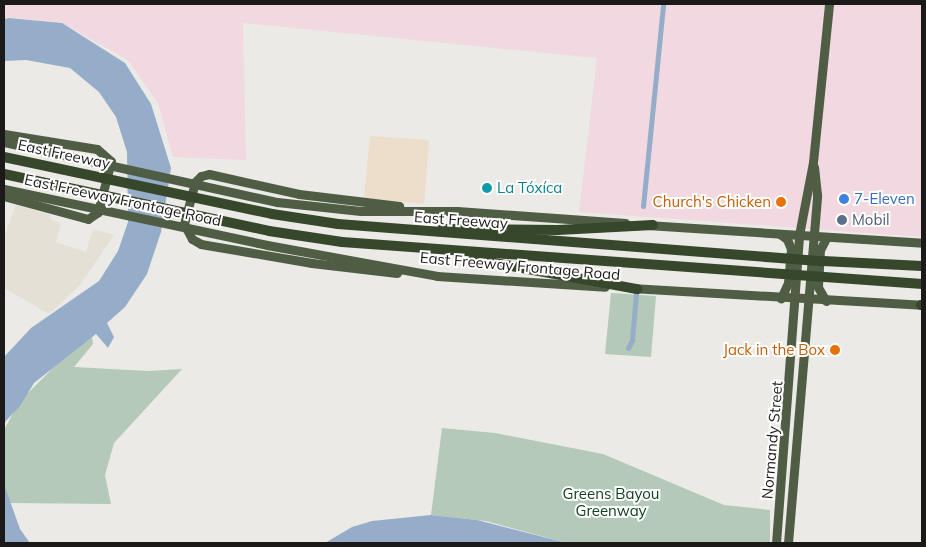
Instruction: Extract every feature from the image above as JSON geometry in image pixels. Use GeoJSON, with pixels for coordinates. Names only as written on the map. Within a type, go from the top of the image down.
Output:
{"type":"FeatureCollection","features":[{"type":"Feature","properties":{"kind":"highway","name":"East Freeway"},"geometry":{"type":"LineString","coordinates":[[4,157],[210,201],[305,219],[398,231],[822,262],[922,266]]}},
{"type":"Feature","properties":{"kind":"highway"},"geometry":{"type":"LineString","coordinates":[[4,174],[206,218],[319,239],[435,251],[922,284]]}},
{"type":"Feature","properties":{"kind":"highway"},"geometry":{"type":"LineString","coordinates":[[398,231],[463,228],[558,230],[653,225]]}},
{"type":"Feature","properties":{"kind":"highway"},"geometry":{"type":"LineString","coordinates":[[435,251],[637,288]]}},
{"type":"Feature","properties":{"kind":"main road","name":"Normandy Street"},"geometry":{"type":"LineString","coordinates":[[776,543],[791,374],[799,236],[813,162],[829,4]]}},
{"type":"Feature","properties":{"kind":"main road"},"geometry":{"type":"LineString","coordinates":[[4,134],[97,149],[111,161],[98,212],[88,219],[4,196]]}},
{"type":"Feature","properties":{"kind":"main road","name":"East Freeway Frontage Road"},"geometry":{"type":"LineString","coordinates":[[4,142],[277,202],[361,212],[457,211],[826,238],[922,243]]}},
{"type":"Feature","properties":{"kind":"main road","name":"Normandy Street"},"geometry":{"type":"LineString","coordinates":[[788,543],[817,195],[813,162]]}},
{"type":"Feature","properties":{"kind":"main road"},"geometry":{"type":"LineString","coordinates":[[437,276],[365,271],[201,244],[192,240],[184,224],[195,182],[201,176],[216,174],[333,199],[457,211]]}},
{"type":"Feature","properties":{"kind":"main road","name":"East Freeway Frontage Road"},"geometry":{"type":"LineString","coordinates":[[4,189],[205,232],[437,276],[794,298],[826,302],[922,305]]}},
{"type":"Feature","properties":{"kind":"main road"},"geometry":{"type":"LineString","coordinates":[[780,234],[787,239],[790,248],[788,283],[781,298]]}},
{"type":"Feature","properties":{"kind":"main road"},"geometry":{"type":"LineString","coordinates":[[826,238],[820,250],[818,287],[826,302]]}},
{"type":"Feature","properties":{"kind":"shaded area"},"geometry":{"type":"Polygon","coordinates":[[[4,4],[922,4],[922,237],[579,212],[597,58],[243,23],[246,160],[173,157],[158,103],[128,60],[60,22],[4,17],[4,4]]]}},
{"type":"Feature","properties":{"kind":"shaded area"},"geometry":{"type":"Polygon","coordinates":[[[370,136],[429,140],[424,204],[364,198],[370,136]]]}},
{"type":"Feature","properties":{"kind":"shaded area"},"geometry":{"type":"Polygon","coordinates":[[[16,205],[51,215],[50,219],[61,223],[56,242],[86,252],[93,229],[114,235],[80,285],[49,314],[4,288],[4,237],[16,205]]]}},
{"type":"Feature","properties":{"kind":"green space"},"geometry":{"type":"Polygon","coordinates":[[[611,293],[656,296],[651,357],[605,354],[611,293]]]}},
{"type":"Feature","properties":{"kind":"green space"},"geometry":{"type":"Polygon","coordinates":[[[91,330],[93,344],[74,367],[148,371],[182,369],[114,443],[105,475],[111,504],[9,503],[4,484],[4,430],[19,402],[91,330]]]}},
{"type":"Feature","properties":{"kind":"green space","name":"Greens Bayou Greenway"},"geometry":{"type":"Polygon","coordinates":[[[442,428],[495,433],[603,454],[724,505],[770,510],[770,543],[567,543],[486,521],[431,515],[442,428]]]}},
{"type":"Feature","properties":{"kind":"water"},"geometry":{"type":"Polygon","coordinates":[[[4,19],[62,23],[125,63],[151,104],[171,168],[161,232],[147,274],[125,307],[107,323],[114,337],[108,348],[96,334],[34,383],[20,406],[4,423],[4,357],[31,328],[99,281],[118,251],[128,222],[127,152],[116,117],[99,92],[70,68],[26,60],[4,61],[4,19]]]}},
{"type":"Feature","properties":{"kind":"water"},"geometry":{"type":"Polygon","coordinates":[[[4,484],[20,529],[30,543],[4,543],[4,484]]]}},
{"type":"Feature","properties":{"kind":"water"},"geometry":{"type":"Polygon","coordinates":[[[431,515],[477,520],[567,543],[325,543],[352,527],[372,521],[431,515]]]}},
{"type":"Feature","properties":{"kind":"waterway"},"geometry":{"type":"LineString","coordinates":[[643,206],[663,4]]}},
{"type":"Feature","properties":{"kind":"waterway"},"geometry":{"type":"LineString","coordinates":[[628,348],[632,340],[636,293]]}},
{"type":"Feature","properties":{"kind":"place","name":"La Tóxíca"},"geometry":{"type":"Point","coordinates":[487,188]}},
{"type":"Feature","properties":{"kind":"place","name":"7-Eleven"},"geometry":{"type":"Point","coordinates":[844,199]}},
{"type":"Feature","properties":{"kind":"place","name":"Church's Chicken"},"geometry":{"type":"Point","coordinates":[781,202]}},
{"type":"Feature","properties":{"kind":"place","name":"Mobil"},"geometry":{"type":"Point","coordinates":[842,220]}},
{"type":"Feature","properties":{"kind":"place","name":"Jack in the Box"},"geometry":{"type":"Point","coordinates":[835,350]}}]}
